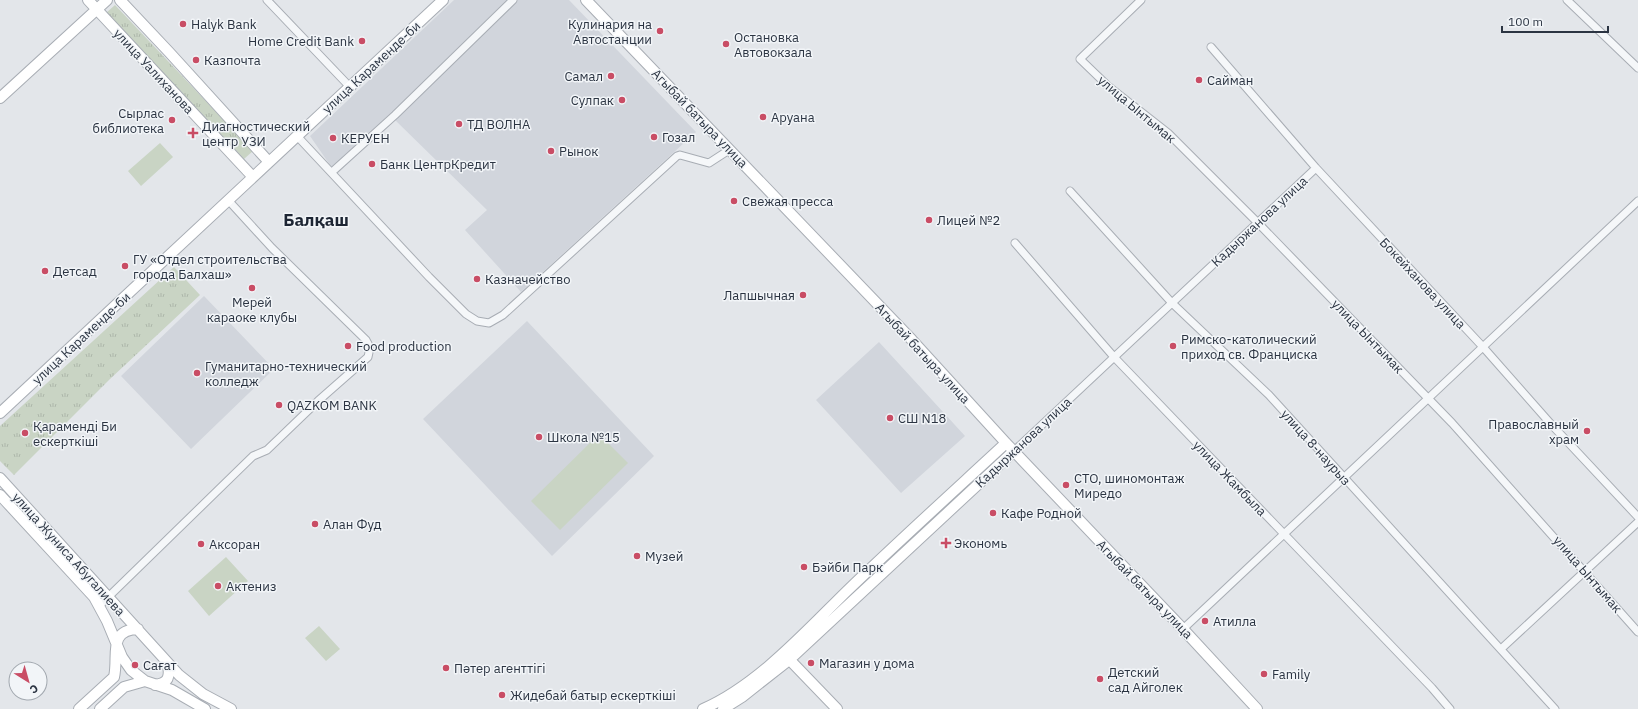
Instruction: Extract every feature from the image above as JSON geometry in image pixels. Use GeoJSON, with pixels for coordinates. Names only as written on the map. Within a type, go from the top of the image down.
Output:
{"type":"FeatureCollection","features":[{"type":"Feature","properties":{"kind":"main road","name":"улица Уалиханова"},"geometry":{"type":"LineString","coordinates":[[88,0],[253,177]]}},
{"type":"Feature","properties":{"kind":"main road"},"geometry":{"type":"LineString","coordinates":[[0,98],[107,0]]}},
{"type":"Feature","properties":{"kind":"main road","name":"улица Уалиханова"},"geometry":{"type":"LineString","coordinates":[[120,0],[269,162]]}},
{"type":"Feature","properties":{"kind":"main road","name":"Агыбай батыра улица"},"geometry":{"type":"LineString","coordinates":[[586,0],[912,340],[1006,443],[1257,709]]}},
{"type":"Feature","properties":{"kind":"main road","name":"улица Караменде-би"},"geometry":{"type":"LineString","coordinates":[[0,413],[350,87],[437,2]]}},
{"type":"Feature","properties":{"kind":"main road","name":"Кадыржанова улица"},"geometry":{"type":"LineString","coordinates":[[703,709],[737,690],[786,656],[849,589],[1006,443]]}},
{"type":"Feature","properties":{"kind":"main road","name":"Кадыржанова улица"},"geometry":{"type":"LineString","coordinates":[[723,709],[742,697],[1014,451]]}},
{"type":"Feature","properties":{"kind":"main road","name":"улица Жуниса Абугалиева"},"geometry":{"type":"LineString","coordinates":[[0,478],[138,629]]}},
{"type":"Feature","properties":{"kind":"main road","name":"улица Жуниса Абугалиева"},"geometry":{"type":"LineString","coordinates":[[0,496],[94,597],[107,621],[122,657],[131,670],[145,681],[155,685]]}},
{"type":"Feature","properties":{"kind":"main road"},"geometry":{"type":"LineString","coordinates":[[79,709],[114,677],[116,670],[117,638],[124,632],[138,629],[179,675],[203,694],[231,709]]}},
{"type":"Feature","properties":{"kind":"main road"},"geometry":{"type":"LineString","coordinates":[[786,656],[837,709]]}},
{"type":"Feature","properties":{"kind":"main road"},"geometry":{"type":"LineString","coordinates":[[155,685],[161,684],[168,678],[168,664]]}},
{"type":"Feature","properties":{"kind":"main road"},"geometry":{"type":"LineString","coordinates":[[100,709],[124,687],[145,681]]}},
{"type":"Feature","properties":{"kind":"main road"},"geometry":{"type":"LineString","coordinates":[[155,685],[172,690],[205,709]]}},
{"type":"Feature","properties":{"kind":"street"},"geometry":{"type":"LineString","coordinates":[[267,0],[350,87]]}},
{"type":"Feature","properties":{"kind":"street"},"geometry":{"type":"LineString","coordinates":[[332,172],[395,115],[513,0]]}},
{"type":"Feature","properties":{"kind":"street","name":"улица Ынтымак"},"geometry":{"type":"LineString","coordinates":[[1141,0],[1080,59],[1108,86],[1168,133],[1458,428],[1585,570],[1638,632]]}},
{"type":"Feature","properties":{"kind":"street"},"geometry":{"type":"LineString","coordinates":[[1567,0],[1638,68]]}},
{"type":"Feature","properties":{"kind":"street","name":"Бокейханова улица"},"geometry":{"type":"LineString","coordinates":[[1211,47],[1316,168],[1483,347],[1550,423],[1638,517]]}},
{"type":"Feature","properties":{"kind":"street"},"geometry":{"type":"LineString","coordinates":[[297,136],[429,278],[466,314],[477,321],[489,323],[503,315],[677,156],[680,155],[709,163],[729,150]]}},
{"type":"Feature","properties":{"kind":"street","name":"Кадыржанова улица"},"geometry":{"type":"LineString","coordinates":[[1014,451],[1316,168]]}},
{"type":"Feature","properties":{"kind":"street","name":"улица 8-наурыз"},"geometry":{"type":"LineString","coordinates":[[1070,191],[1172,302],[1269,395],[1555,709]]}},
{"type":"Feature","properties":{"kind":"street"},"geometry":{"type":"LineString","coordinates":[[99,606],[253,456],[266,450],[368,357],[370,351],[369,344],[366,340],[277,253],[228,200]]}},
{"type":"Feature","properties":{"kind":"street"},"geometry":{"type":"LineString","coordinates":[[1183,629],[1638,201]]}},
{"type":"Feature","properties":{"kind":"street","name":"улица Жамбыла"},"geometry":{"type":"LineString","coordinates":[[1015,243],[1114,357],[1432,688],[1450,709]]}},
{"type":"Feature","properties":{"kind":"street"},"geometry":{"type":"LineString","coordinates":[[1501,649],[1638,522]]}},
{"type":"Feature","properties":{"kind":"shaded area","name":"Рынок"},"geometry":{"type":"Polygon","coordinates":[[[454,0],[569,0],[696,132],[521,292],[465,230],[487,210],[395,120],[338,173],[330,165],[310,136],[454,0]]]}},
{"type":"Feature","properties":{"kind":"shaded area","name":"Гуманитарно-технический колледж"},"geometry":{"type":"Polygon","coordinates":[[[204,296],[274,369],[191,449],[121,376],[204,296]]]}},
{"type":"Feature","properties":{"kind":"shaded area","name":"Школа №15"},"geometry":{"type":"Polygon","coordinates":[[[527,321],[654,456],[552,556],[423,419],[527,321]]]}},
{"type":"Feature","properties":{"kind":"shaded area","name":"СШ N18"},"geometry":{"type":"Polygon","coordinates":[[[879,342],[965,436],[901,493],[816,400],[879,342]]]}},
{"type":"Feature","properties":{"kind":"green space"},"geometry":{"type":"Polygon","coordinates":[[[115,5],[253,151],[244,159],[106,13],[115,5]]]}},
{"type":"Feature","properties":{"kind":"green space"},"geometry":{"type":"Polygon","coordinates":[[[160,143],[173,157],[141,186],[128,171],[160,143]]]}},
{"type":"Feature","properties":{"kind":"green space"},"geometry":{"type":"Polygon","coordinates":[[[174,267],[200,295],[110,379],[14,475],[0,461],[0,426],[174,267]]]}},
{"type":"Feature","properties":{"kind":"green space"},"geometry":{"type":"Polygon","coordinates":[[[599,434],[628,463],[560,530],[531,501],[599,434]]]}},
{"type":"Feature","properties":{"kind":"green space","name":"Актениз"},"geometry":{"type":"Polygon","coordinates":[[[226,557],[248,581],[209,616],[188,591],[226,557]]]}},
{"type":"Feature","properties":{"kind":"green space"},"geometry":{"type":"Polygon","coordinates":[[[319,626],[340,649],[326,661],[305,638],[319,626]]]}},
{"type":"Feature","properties":{"kind":"place","name":"Halyk Bank"},"geometry":{"type":"Point","coordinates":[183,24]}},
{"type":"Feature","properties":{"kind":"place","name":"Кулинария на Автостанции"},"geometry":{"type":"Point","coordinates":[660,31]}},
{"type":"Feature","properties":{"kind":"place","name":"Home Credit Bank"},"geometry":{"type":"Point","coordinates":[362,41]}},
{"type":"Feature","properties":{"kind":"place","name":"Остановка Автовокзала"},"geometry":{"type":"Point","coordinates":[726,44]}},
{"type":"Feature","properties":{"kind":"place","name":"Казпочта"},"geometry":{"type":"Point","coordinates":[196,60]}},
{"type":"Feature","properties":{"kind":"place","name":"Самал"},"geometry":{"type":"Point","coordinates":[611,76]}},
{"type":"Feature","properties":{"kind":"place","name":"Сайман"},"geometry":{"type":"Point","coordinates":[1199,80]}},
{"type":"Feature","properties":{"kind":"place","name":"Сулпак"},"geometry":{"type":"Point","coordinates":[622,100]}},
{"type":"Feature","properties":{"kind":"place","name":"Аруана"},"geometry":{"type":"Point","coordinates":[763,117]}},
{"type":"Feature","properties":{"kind":"place","name":"Сырлас библиотека"},"geometry":{"type":"Point","coordinates":[172,120]}},
{"type":"Feature","properties":{"kind":"place","name":"ТД ВОЛНА"},"geometry":{"type":"Point","coordinates":[459,124]}},
{"type":"Feature","properties":{"kind":"place","name":"Диагностический центр УЗИ"},"geometry":{"type":"Point","coordinates":[193,133]}},
{"type":"Feature","properties":{"kind":"place","name":"Гозал"},"geometry":{"type":"Point","coordinates":[654,137]}},
{"type":"Feature","properties":{"kind":"place","name":"КЕРУЕН"},"geometry":{"type":"Point","coordinates":[333,138]}},
{"type":"Feature","properties":{"kind":"place","name":"Рынок"},"geometry":{"type":"Point","coordinates":[551,151]}},
{"type":"Feature","properties":{"kind":"place","name":"Банк ЦентрКредит"},"geometry":{"type":"Point","coordinates":[372,164]}},
{"type":"Feature","properties":{"kind":"place","name":"Свежая пресса"},"geometry":{"type":"Point","coordinates":[734,201]}},
{"type":"Feature","properties":{"kind":"place","name":"Лицей №2"},"geometry":{"type":"Point","coordinates":[929,220]}},
{"type":"Feature","properties":{"kind":"place","name":"ГУ «Отдел строительства города Балхаш»"},"geometry":{"type":"Point","coordinates":[125,266]}},
{"type":"Feature","properties":{"kind":"place","name":"Детсад"},"geometry":{"type":"Point","coordinates":[45,271]}},
{"type":"Feature","properties":{"kind":"place","name":"Казначейство"},"geometry":{"type":"Point","coordinates":[477,279]}},
{"type":"Feature","properties":{"kind":"place","name":"Мерей караоке клубы"},"geometry":{"type":"Point","coordinates":[252,288]}},
{"type":"Feature","properties":{"kind":"place","name":"Лапшычная"},"geometry":{"type":"Point","coordinates":[803,295]}},
{"type":"Feature","properties":{"kind":"place","name":"Food production"},"geometry":{"type":"Point","coordinates":[348,346]}},
{"type":"Feature","properties":{"kind":"place","name":"Римско-католический приход св. Франциска"},"geometry":{"type":"Point","coordinates":[1173,346]}},
{"type":"Feature","properties":{"kind":"place","name":"Гуманитарно-технический колледж"},"geometry":{"type":"Point","coordinates":[197,373]}},
{"type":"Feature","properties":{"kind":"place","name":"QAZKOM BANK"},"geometry":{"type":"Point","coordinates":[279,405]}},
{"type":"Feature","properties":{"kind":"place","name":"СШ N18"},"geometry":{"type":"Point","coordinates":[890,418]}},
{"type":"Feature","properties":{"kind":"place","name":"Православный храм"},"geometry":{"type":"Point","coordinates":[1587,431]}},
{"type":"Feature","properties":{"kind":"place","name":"Қараменді Би ескерткіші"},"geometry":{"type":"Point","coordinates":[25,433]}},
{"type":"Feature","properties":{"kind":"place","name":"Школа №15"},"geometry":{"type":"Point","coordinates":[539,437]}},
{"type":"Feature","properties":{"kind":"place","name":"СТО, шиномонтаж Миредо"},"geometry":{"type":"Point","coordinates":[1066,485]}},
{"type":"Feature","properties":{"kind":"place","name":"Кафе Родной"},"geometry":{"type":"Point","coordinates":[993,513]}},
{"type":"Feature","properties":{"kind":"place","name":"Алан Фуд"},"geometry":{"type":"Point","coordinates":[315,524]}},
{"type":"Feature","properties":{"kind":"place","name":"Экономь"},"geometry":{"type":"Point","coordinates":[946,543]}},
{"type":"Feature","properties":{"kind":"place","name":"Аксоран"},"geometry":{"type":"Point","coordinates":[201,544]}},
{"type":"Feature","properties":{"kind":"place","name":"Музей"},"geometry":{"type":"Point","coordinates":[637,556]}},
{"type":"Feature","properties":{"kind":"place","name":"Бэйби Парк"},"geometry":{"type":"Point","coordinates":[804,567]}},
{"type":"Feature","properties":{"kind":"place","name":"Актениз"},"geometry":{"type":"Point","coordinates":[218,586]}},
{"type":"Feature","properties":{"kind":"place","name":"Атилла"},"geometry":{"type":"Point","coordinates":[1205,621]}},
{"type":"Feature","properties":{"kind":"place","name":"Магазин у дома"},"geometry":{"type":"Point","coordinates":[811,663]}},
{"type":"Feature","properties":{"kind":"place","name":"Сағат"},"geometry":{"type":"Point","coordinates":[135,665]}},
{"type":"Feature","properties":{"kind":"place","name":"Пәтер агенттігі"},"geometry":{"type":"Point","coordinates":[446,668]}},
{"type":"Feature","properties":{"kind":"place","name":"Family"},"geometry":{"type":"Point","coordinates":[1264,674]}},
{"type":"Feature","properties":{"kind":"place","name":"Детский сад Айголек"},"geometry":{"type":"Point","coordinates":[1100,679]}},
{"type":"Feature","properties":{"kind":"place","name":"Жидебай батыр ескерткіші"},"geometry":{"type":"Point","coordinates":[502,695]}},
{"type":"Feature","properties":{"kind":"district","name":"Балқаш"},"geometry":{"type":"Point","coordinates":[316,220]}}]}
